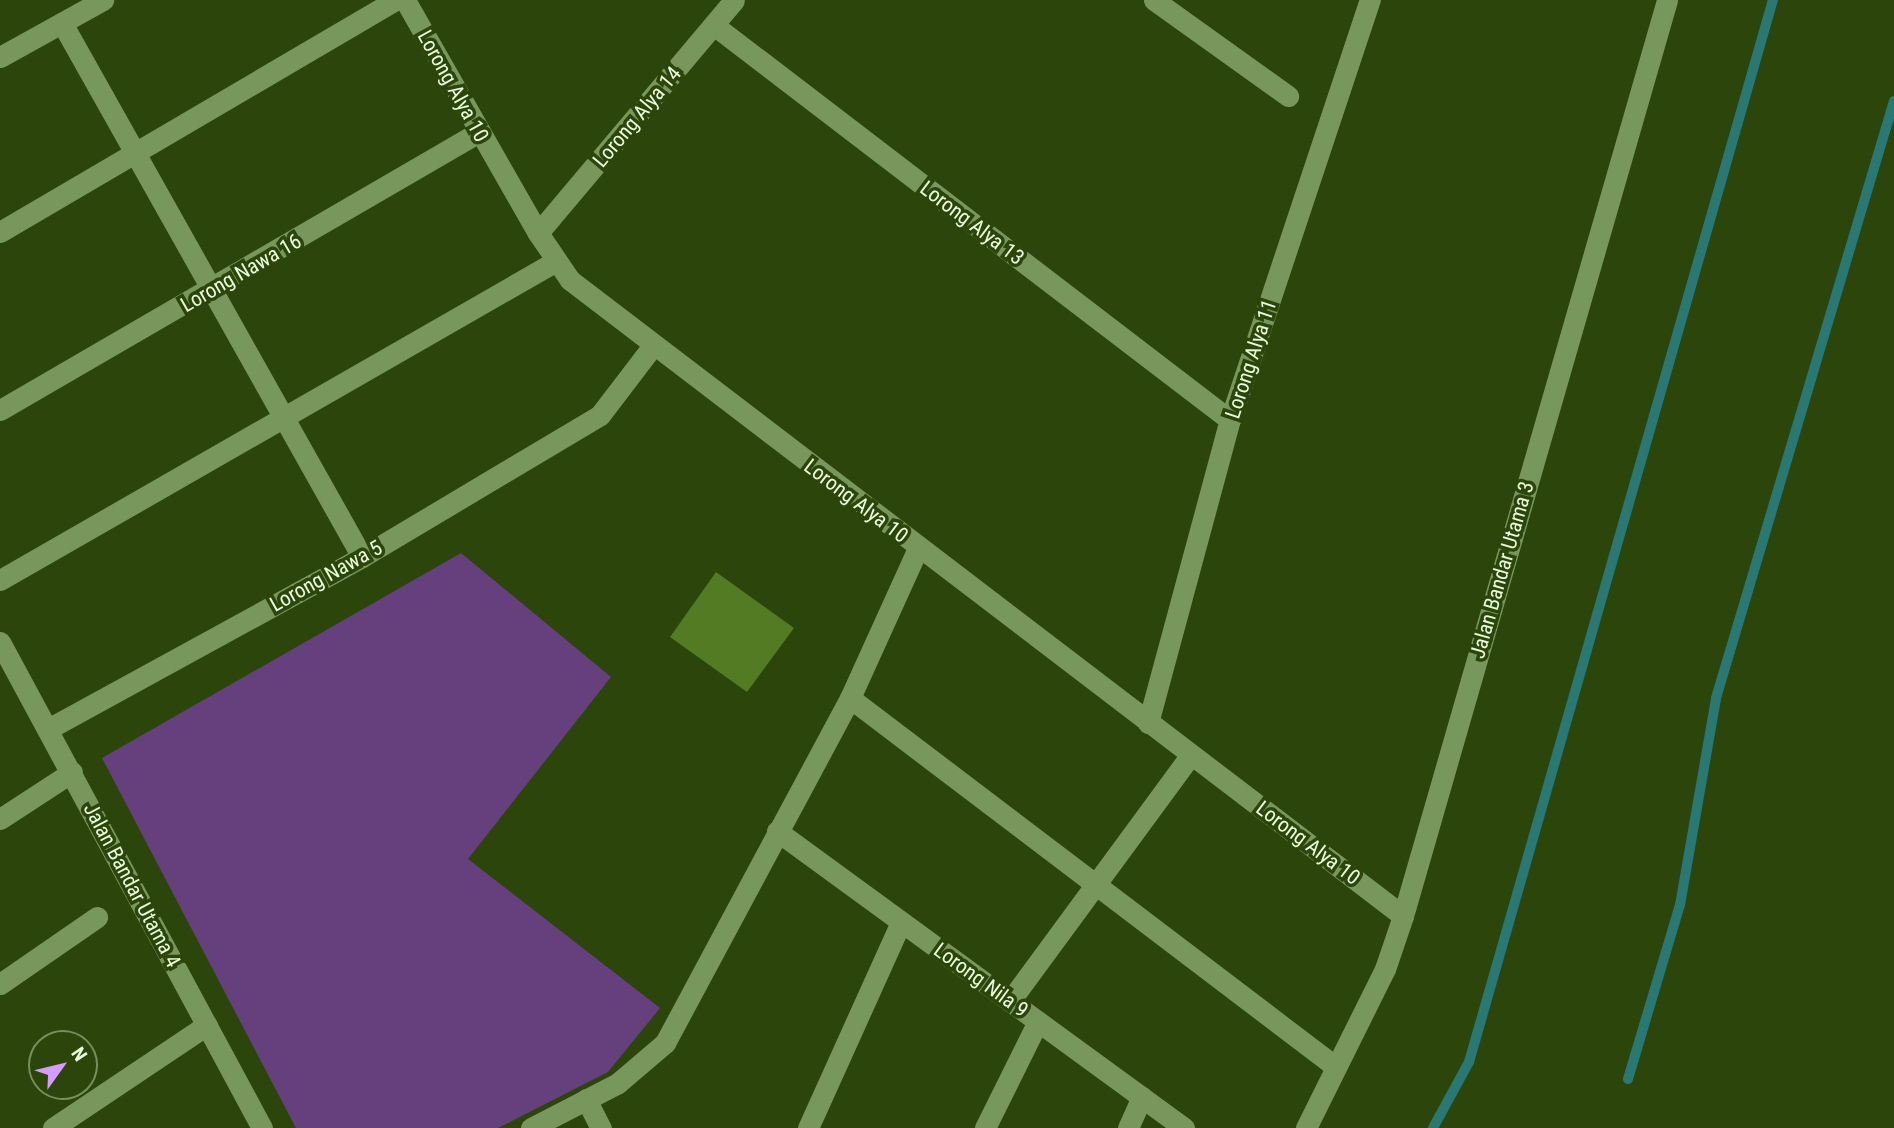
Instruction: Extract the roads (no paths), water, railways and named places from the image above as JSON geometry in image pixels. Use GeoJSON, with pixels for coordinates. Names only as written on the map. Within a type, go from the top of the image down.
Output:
{"type":"FeatureCollection","features":[{"type":"Feature","properties":{"kind":"street"},"geometry":{"type":"LineString","coordinates":[[0,57],[62,23],[79,6],[103,0]]}},
{"type":"Feature","properties":{"kind":"street"},"geometry":{"type":"LineString","coordinates":[[0,232],[395,0]]}},
{"type":"Feature","properties":{"kind":"street","name":"Lorong Alya 10"},"geometry":{"type":"LineString","coordinates":[[405,0],[538,233],[570,280],[652,347],[1403,916]]}},
{"type":"Feature","properties":{"kind":"street","name":"Lorong Alya 14"},"geometry":{"type":"LineString","coordinates":[[538,233],[715,26],[734,0]]}},
{"type":"Feature","properties":{"kind":"street"},"geometry":{"type":"LineString","coordinates":[[1154,0],[1288,96]]}},
{"type":"Feature","properties":{"kind":"street","name":"Lorong Alya 11"},"geometry":{"type":"LineString","coordinates":[[1148,723],[1230,420],[1370,0]]}},
{"type":"Feature","properties":{"kind":"street","name":"Jalan Bandar Utama 3"},"geometry":{"type":"LineString","coordinates":[[1306,1128],[1385,969],[1403,916],[1667,0]]}},
{"type":"Feature","properties":{"kind":"street"},"geometry":{"type":"LineString","coordinates":[[62,23],[209,292],[362,557]]}},
{"type":"Feature","properties":{"kind":"street","name":"Lorong Alya 13"},"geometry":{"type":"LineString","coordinates":[[715,26],[1230,420]]}},
{"type":"Feature","properties":{"kind":"street","name":"Lorong Nawa 16"},"geometry":{"type":"LineString","coordinates":[[0,410],[209,292],[479,132]]}},
{"type":"Feature","properties":{"kind":"street"},"geometry":{"type":"LineString","coordinates":[[0,580],[556,261]]}},
{"type":"Feature","properties":{"kind":"street","name":"Lorong Nawa 5"},"geometry":{"type":"LineString","coordinates":[[48,729],[362,557],[600,415],[652,347]]}},
{"type":"Feature","properties":{"kind":"street"},"geometry":{"type":"LineString","coordinates":[[531,1128],[618,1083],[665,1043],[850,698],[918,548]]}},
{"type":"Feature","properties":{"kind":"street","name":"Jalan Bandar Utama 4"},"geometry":{"type":"LineString","coordinates":[[0,642],[262,1128]]}},
{"type":"Feature","properties":{"kind":"street"},"geometry":{"type":"LineString","coordinates":[[850,698],[1336,1067]]}},
{"type":"Feature","properties":{"kind":"street"},"geometry":{"type":"LineString","coordinates":[[1010,1001],[1191,755]]}},
{"type":"Feature","properties":{"kind":"street"},"geometry":{"type":"LineString","coordinates":[[0,819],[72,772]]}},
{"type":"Feature","properties":{"kind":"street","name":"Lorong Nila 9"},"geometry":{"type":"LineString","coordinates":[[777,831],[1184,1128]]}},
{"type":"Feature","properties":{"kind":"street"},"geometry":{"type":"LineString","coordinates":[[0,984],[97,917]]}},
{"type":"Feature","properties":{"kind":"street"},"geometry":{"type":"LineString","coordinates":[[808,1128],[901,922]]}},
{"type":"Feature","properties":{"kind":"street"},"geometry":{"type":"LineString","coordinates":[[985,1128],[1038,1021]]}},
{"type":"Feature","properties":{"kind":"street"},"geometry":{"type":"LineString","coordinates":[[53,1128],[207,1025]]}},
{"type":"Feature","properties":{"kind":"street"},"geometry":{"type":"LineString","coordinates":[[1128,1128],[1142,1097]]}},
{"type":"Feature","properties":{"kind":"street"},"geometry":{"type":"LineString","coordinates":[[586,1099],[601,1128]]}},
{"type":"Feature","properties":{"kind":"waterway"},"geometry":{"type":"LineString","coordinates":[[1433,1128],[1469,1062],[1773,0]]}},
{"type":"Feature","properties":{"kind":"waterway"},"geometry":{"type":"LineString","coordinates":[[1628,1079],[1680,905],[1716,698],[1894,101]]}}]}
